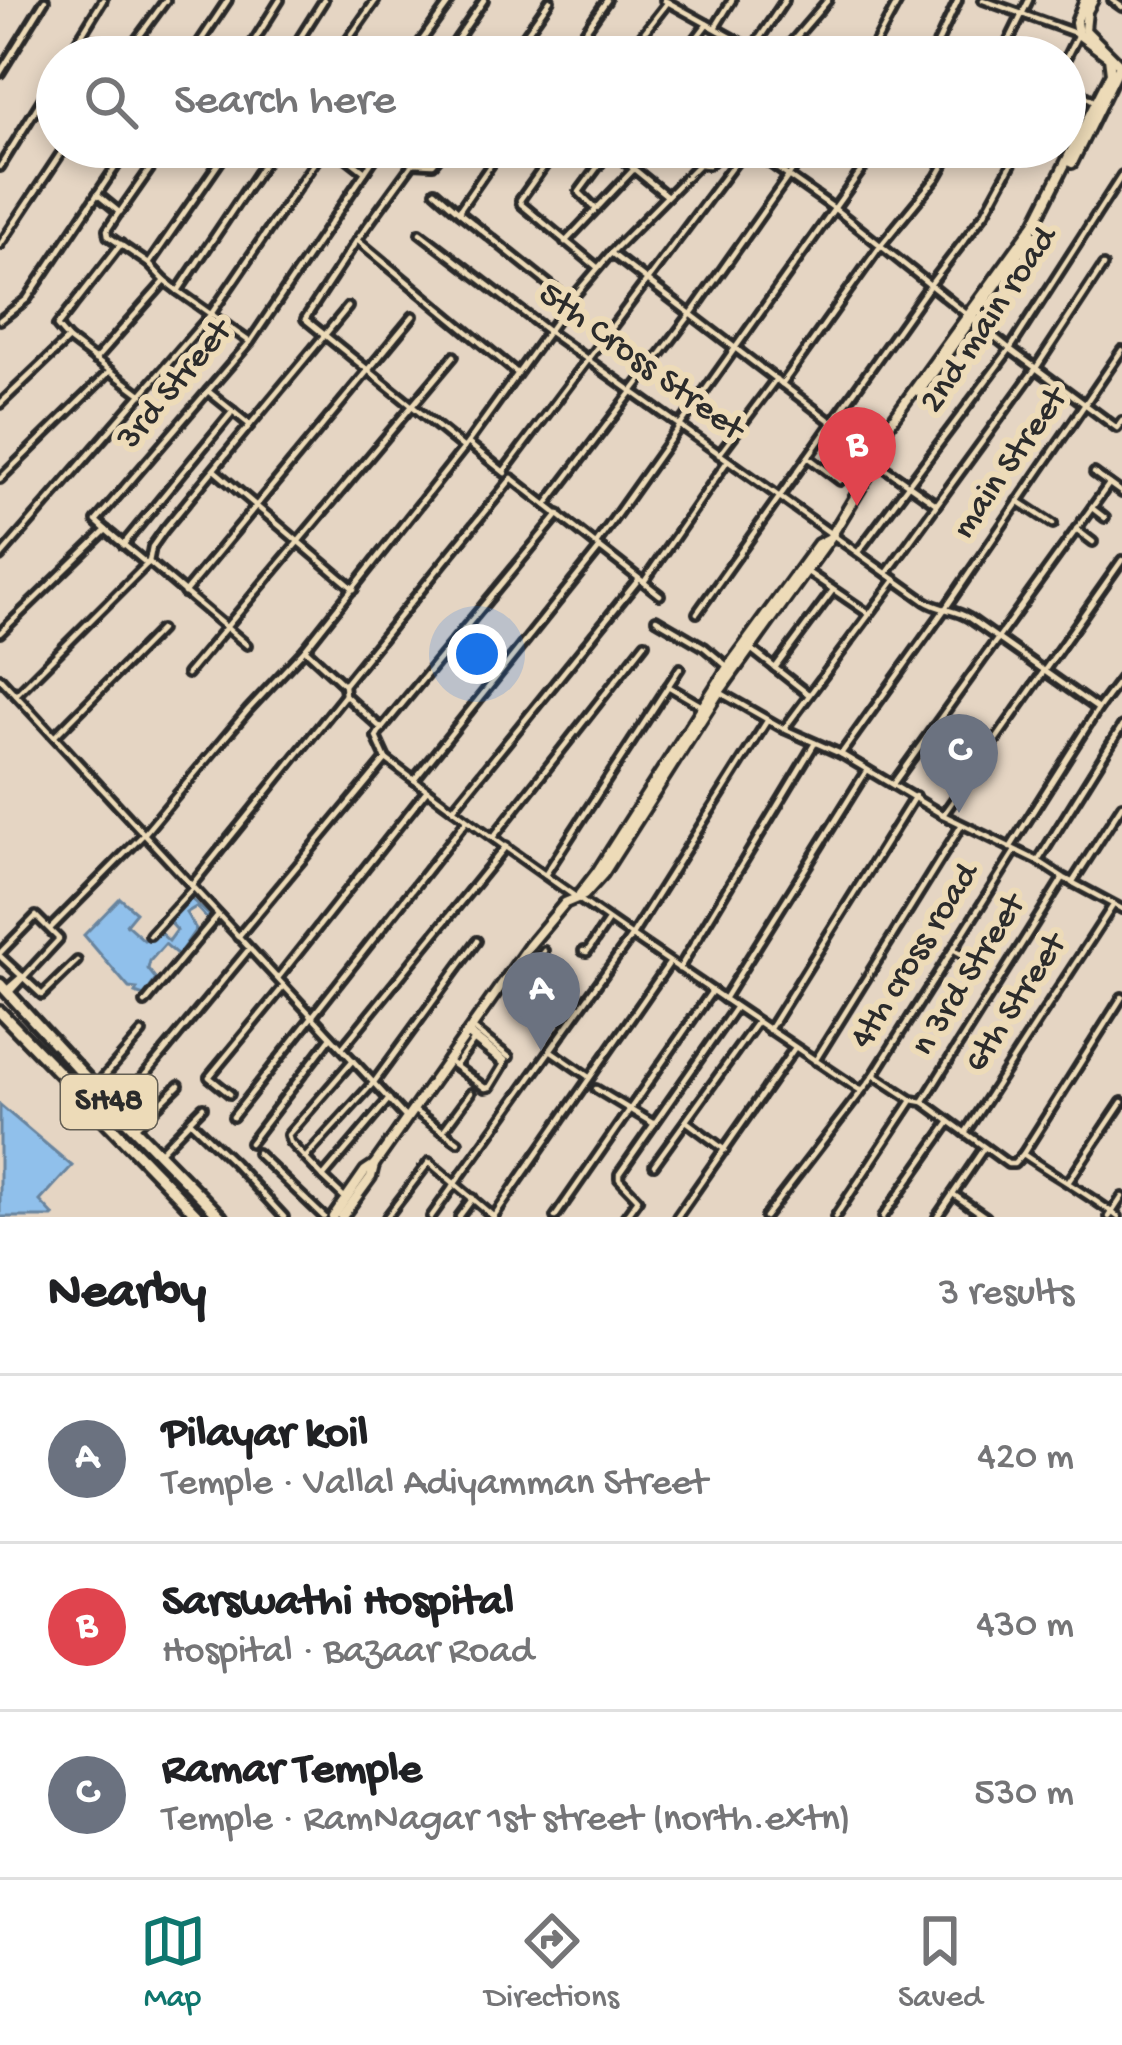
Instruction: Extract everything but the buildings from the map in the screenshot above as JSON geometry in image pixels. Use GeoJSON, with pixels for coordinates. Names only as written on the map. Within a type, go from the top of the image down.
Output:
{"type":"FeatureCollection","features":[{"type":"Feature","properties":{"kind":"main road"},"geometry":{"type":"LineString","coordinates":[[1081,36],[1076,22],[1089,0]]}},
{"type":"Feature","properties":{"kind":"main road"},"geometry":{"type":"LineString","coordinates":[[1086,128],[1121,65],[1085,30],[1089,0]]}},
{"type":"Feature","properties":{"kind":"main road"},"geometry":{"type":"LineString","coordinates":[[1086,40],[1109,57],[1112,66],[1099,104]]}},
{"type":"Feature","properties":{"kind":"main road"},"geometry":{"type":"LineString","coordinates":[[338,1217],[371,1177],[409,1113],[451,1063],[520,958],[597,872],[702,706],[807,572],[893,425],[1035,223],[1065,168]]}},
{"type":"Feature","properties":{"kind":"main road"},"geometry":{"type":"LineString","coordinates":[[576,897],[602,874],[728,667],[818,544],[831,535]]}},
{"type":"Feature","properties":{"kind":"main road","name":"SH48"},"geometry":{"type":"LineString","coordinates":[[5,989],[221,1217]]}},
{"type":"Feature","properties":{"kind":"main road","name":"SH48"},"geometry":{"type":"LineString","coordinates":[[0,1012],[199,1217]]}},
{"type":"Feature","properties":{"kind":"main road"},"geometry":{"type":"LineString","coordinates":[[338,1217],[365,1171],[374,1165]]}},
{"type":"Feature","properties":{"kind":"street"},"geometry":{"type":"LineString","coordinates":[[0,74],[45,0]]}},
{"type":"Feature","properties":{"kind":"street"},"geometry":{"type":"LineString","coordinates":[[81,36],[104,0]]}},
{"type":"Feature","properties":{"kind":"street"},"geometry":{"type":"LineString","coordinates":[[139,36],[166,0]]}},
{"type":"Feature","properties":{"kind":"street"},"geometry":{"type":"LineString","coordinates":[[204,36],[227,0]]}},
{"type":"Feature","properties":{"kind":"street"},"geometry":{"type":"LineString","coordinates":[[257,36],[280,0]]}},
{"type":"Feature","properties":{"kind":"street"},"geometry":{"type":"LineString","coordinates":[[301,36],[324,0]]}},
{"type":"Feature","properties":{"kind":"street"},"geometry":{"type":"LineString","coordinates":[[351,36],[376,0]]}},
{"type":"Feature","properties":{"kind":"street"},"geometry":{"type":"LineString","coordinates":[[425,36],[451,0]]}},
{"type":"Feature","properties":{"kind":"street"},"geometry":{"type":"LineString","coordinates":[[459,36],[484,0]]}},
{"type":"Feature","properties":{"kind":"street"},"geometry":{"type":"LineString","coordinates":[[525,36],[550,0]]}},
{"type":"Feature","properties":{"kind":"street"},"geometry":{"type":"LineString","coordinates":[[582,36],[607,0]]}},
{"type":"Feature","properties":{"kind":"street"},"geometry":{"type":"LineString","coordinates":[[679,8],[684,0]]}},
{"type":"Feature","properties":{"kind":"street"},"geometry":{"type":"LineString","coordinates":[[715,28],[732,0]]}},
{"type":"Feature","properties":{"kind":"street"},"geometry":{"type":"LineString","coordinates":[[762,36],[785,0]]}},
{"type":"Feature","properties":{"kind":"street"},"geometry":{"type":"LineString","coordinates":[[879,36],[899,0]]}},
{"type":"Feature","properties":{"kind":"street"},"geometry":{"type":"LineString","coordinates":[[941,36],[958,0]]}},
{"type":"Feature","properties":{"kind":"street"},"geometry":{"type":"LineString","coordinates":[[1012,36],[1029,0]]}},
{"type":"Feature","properties":{"kind":"street"},"geometry":{"type":"LineString","coordinates":[[1112,0],[1122,7]]}},
{"type":"Feature","properties":{"kind":"street"},"geometry":{"type":"LineString","coordinates":[[641,36],[666,1],[730,36]]}},
{"type":"Feature","properties":{"kind":"street"},"geometry":{"type":"LineString","coordinates":[[796,36],[823,1]]}},
{"type":"Feature","properties":{"kind":"street"},"geometry":{"type":"LineString","coordinates":[[988,1],[1078,34]]}},
{"type":"Feature","properties":{"kind":"street"},"geometry":{"type":"LineString","coordinates":[[698,36],[707,24]]}},
{"type":"Feature","properties":{"kind":"street"},"geometry":{"type":"LineString","coordinates":[[1086,96],[1099,104]]}},
{"type":"Feature","properties":{"kind":"street"},"geometry":{"type":"LineString","coordinates":[[0,166],[36,109]]}},
{"type":"Feature","properties":{"kind":"street"},"geometry":{"type":"LineString","coordinates":[[0,245],[51,168]]}},
{"type":"Feature","properties":{"kind":"street"},"geometry":{"type":"LineString","coordinates":[[0,320],[27,299],[115,168]]}},
{"type":"Feature","properties":{"kind":"street"},"geometry":{"type":"LineString","coordinates":[[151,168],[106,234],[250,342]]}},
{"type":"Feature","properties":{"kind":"street"},"geometry":{"type":"LineString","coordinates":[[149,264],[215,168]]}},
{"type":"Feature","properties":{"kind":"street"},"geometry":{"type":"LineString","coordinates":[[178,291],[261,168]]}},
{"type":"Feature","properties":{"kind":"street"},"geometry":{"type":"LineString","coordinates":[[0,557],[211,314],[319,168]]}},
{"type":"Feature","properties":{"kind":"street"},"geometry":{"type":"LineString","coordinates":[[360,168],[365,172]]}},
{"type":"Feature","properties":{"kind":"street","name":"3rd Street"},"geometry":{"type":"LineString","coordinates":[[0,633],[106,530],[96,521],[250,342],[368,168]]}},
{"type":"Feature","properties":{"kind":"street"},"geometry":{"type":"LineString","coordinates":[[409,168],[306,322],[660,595]]}},
{"type":"Feature","properties":{"kind":"street"},"geometry":{"type":"LineString","coordinates":[[460,213],[488,168]]}},
{"type":"Feature","properties":{"kind":"street"},"geometry":{"type":"LineString","coordinates":[[543,168],[520,200],[523,207],[598,268]]}},
{"type":"Feature","properties":{"kind":"street"},"geometry":{"type":"LineString","coordinates":[[596,168],[579,196],[596,209]]}},
{"type":"Feature","properties":{"kind":"street"},"geometry":{"type":"LineString","coordinates":[[50,929],[145,833],[305,649],[466,445],[570,301],[695,168]]}},
{"type":"Feature","properties":{"kind":"street"},"geometry":{"type":"LineString","coordinates":[[504,471],[731,168]]}},
{"type":"Feature","properties":{"kind":"street"},"geometry":{"type":"LineString","coordinates":[[778,168],[1010,350],[1120,424]]}},
{"type":"Feature","properties":{"kind":"street"},"geometry":{"type":"LineString","coordinates":[[546,505],[795,168]]}},
{"type":"Feature","properties":{"kind":"street"},"geometry":{"type":"LineString","coordinates":[[414,780],[598,546],[863,168]]}},
{"type":"Feature","properties":{"kind":"street"},"geometry":{"type":"LineString","coordinates":[[719,455],[942,168]]}},
{"type":"Feature","properties":{"kind":"street"},"geometry":{"type":"LineString","coordinates":[[697,613],[985,214],[1010,168]]}},
{"type":"Feature","properties":{"kind":"street"},"geometry":{"type":"LineString","coordinates":[[566,242],[634,169],[667,195]]}},
{"type":"Feature","properties":{"kind":"street","name":"2nd main road"},"geometry":{"type":"LineString","coordinates":[[858,552],[1010,350],[1122,176]]}},
{"type":"Feature","properties":{"kind":"street"},"geometry":{"type":"LineString","coordinates":[[435,191],[570,301]]}},
{"type":"Feature","properties":{"kind":"street"},"geometry":{"type":"LineString","coordinates":[[98,194],[119,212]]}},
{"type":"Feature","properties":{"kind":"street","name":"5th Cross Street"},"geometry":{"type":"LineString","coordinates":[[420,233],[831,535],[936,608],[957,610],[1098,709]]}},
{"type":"Feature","properties":{"kind":"street"},"geometry":{"type":"LineString","coordinates":[[357,240],[517,373]]}},
{"type":"Feature","properties":{"kind":"street"},"geometry":{"type":"LineString","coordinates":[[121,244],[57,323],[68,338],[142,395]]}},
{"type":"Feature","properties":{"kind":"street"},"geometry":{"type":"LineString","coordinates":[[611,253],[936,504]]}},
{"type":"Feature","properties":{"kind":"street"},"geometry":{"type":"LineString","coordinates":[[886,573],[1036,368],[1103,266]]}},
{"type":"Feature","properties":{"kind":"street"},"geometry":{"type":"LineString","coordinates":[[95,360],[165,281]]}},
{"type":"Feature","properties":{"kind":"street"},"geometry":{"type":"LineString","coordinates":[[16,695],[148,563],[152,547],[348,307]]}},
{"type":"Feature","properties":{"kind":"street"},"geometry":{"type":"LineString","coordinates":[[184,593],[413,316]]}},
{"type":"Feature","properties":{"kind":"street"},"geometry":{"type":"LineString","coordinates":[[0,404],[68,338]]}},
{"type":"Feature","properties":{"kind":"street","name":"main Street"},"geometry":{"type":"LineString","coordinates":[[841,754],[1122,350]]}},
{"type":"Feature","properties":{"kind":"street"},"geometry":{"type":"LineString","coordinates":[[187,674],[454,356]]}},
{"type":"Feature","properties":{"kind":"street"},"geometry":{"type":"LineString","coordinates":[[0,479],[110,371]]}},
{"type":"Feature","properties":{"kind":"street"},"geometry":{"type":"LineString","coordinates":[[208,391],[250,425]]}},
{"type":"Feature","properties":{"kind":"street"},"geometry":{"type":"LineString","coordinates":[[124,545],[233,411]]}},
{"type":"Feature","properties":{"kind":"street"},"geometry":{"type":"LineString","coordinates":[[808,457],[840,481]]}},
{"type":"Feature","properties":{"kind":"street"},"geometry":{"type":"LineString","coordinates":[[453,809],[642,580],[727,461]]}},
{"type":"Feature","properties":{"kind":"street"},"geometry":{"type":"LineString","coordinates":[[214,470],[354,590]]}},
{"type":"Feature","properties":{"kind":"street"},"geometry":{"type":"LineString","coordinates":[[1094,473],[1122,493]]}},
{"type":"Feature","properties":{"kind":"street"},"geometry":{"type":"LineString","coordinates":[[344,685],[512,478]]}},
{"type":"Feature","properties":{"kind":"street"},"geometry":{"type":"LineString","coordinates":[[893,784],[1109,484]]}},
{"type":"Feature","properties":{"kind":"street"},"geometry":{"type":"LineString","coordinates":[[1018,501],[1052,524]]}},
{"type":"Feature","properties":{"kind":"street"},"geometry":{"type":"LineString","coordinates":[[1092,508],[1105,518]]}},
{"type":"Feature","properties":{"kind":"street"},"geometry":{"type":"LineString","coordinates":[[559,514],[376,740],[386,759],[467,820],[861,1091]]}},
{"type":"Feature","properties":{"kind":"street"},"geometry":{"type":"LineString","coordinates":[[1076,529],[1094,542]]}},
{"type":"Feature","properties":{"kind":"street"},"geometry":{"type":"LineString","coordinates":[[106,530],[247,645]]}},
{"type":"Feature","properties":{"kind":"street"},"geometry":{"type":"LineString","coordinates":[[944,815],[1122,560]]}},
{"type":"Feature","properties":{"kind":"street"},"geometry":{"type":"LineString","coordinates":[[807,572],[868,614]]}},
{"type":"Feature","properties":{"kind":"street"},"geometry":{"type":"LineString","coordinates":[[784,729],[895,579]]}},
{"type":"Feature","properties":{"kind":"street"},"geometry":{"type":"LineString","coordinates":[[775,668],[833,590]]}},
{"type":"Feature","properties":{"kind":"street"},"geometry":{"type":"LineString","coordinates":[[656,619],[704,646],[728,667]]}},
{"type":"Feature","properties":{"kind":"street"},"geometry":{"type":"LineString","coordinates":[[55,736],[160,630]]}},
{"type":"Feature","properties":{"kind":"street"},"geometry":{"type":"LineString","coordinates":[[494,836],[645,644]]}},
{"type":"Feature","properties":{"kind":"street"},"geometry":{"type":"LineString","coordinates":[[305,649],[382,729]]}},
{"type":"Feature","properties":{"kind":"street"},"geometry":{"type":"LineString","coordinates":[[751,649],[808,694]]}},
{"type":"Feature","properties":{"kind":"street"},"geometry":{"type":"LineString","coordinates":[[545,875],[680,668]]}},
{"type":"Feature","properties":{"kind":"street","name":"4th cross road"},"geometry":{"type":"LineString","coordinates":[[765,1217],[874,1075],[1122,677]]}},
{"type":"Feature","properties":{"kind":"street"},"geometry":{"type":"LineString","coordinates":[[0,678],[389,1099],[458,1142]]}},
{"type":"Feature","properties":{"kind":"street"},"geometry":{"type":"LineString","coordinates":[[670,683],[702,706]]}},
{"type":"Feature","properties":{"kind":"street"},"geometry":{"type":"LineString","coordinates":[[1112,690],[1122,695]]}},
{"type":"Feature","properties":{"kind":"street"},"geometry":{"type":"LineString","coordinates":[[716,691],[767,721],[841,754],[962,825],[1122,909]]}},
{"type":"Feature","properties":{"kind":"street"},"geometry":{"type":"LineString","coordinates":[[150,934],[346,695]]}},
{"type":"Feature","properties":{"kind":"street"},"geometry":{"type":"LineString","coordinates":[[431,1217],[631,937],[767,721]]}},
{"type":"Feature","properties":{"kind":"street"},"geometry":{"type":"LineString","coordinates":[[1038,861],[1122,726]]}},
{"type":"Feature","properties":{"kind":"street"},"geometry":{"type":"LineString","coordinates":[[679,969],[815,743]]}},
{"type":"Feature","properties":{"kind":"street"},"geometry":{"type":"LineString","coordinates":[[238,937],[386,759]]}},
{"type":"Feature","properties":{"kind":"street"},"geometry":{"type":"LineString","coordinates":[[724,999],[867,770]]}},
{"type":"Feature","properties":{"kind":"street"},"geometry":{"type":"LineString","coordinates":[[277,979],[427,790]]}},
{"type":"Feature","properties":{"kind":"street"},"geometry":{"type":"LineString","coordinates":[[770,1030],[915,796]]}},
{"type":"Feature","properties":{"kind":"street"},"geometry":{"type":"LineString","coordinates":[[1072,883],[1122,805]]}},
{"type":"Feature","properties":{"kind":"street"},"geometry":{"type":"LineString","coordinates":[[233,1117],[467,820]]}},
{"type":"Feature","properties":{"kind":"street"},"geometry":{"type":"LineString","coordinates":[[815,1061],[962,825]]}},
{"type":"Feature","properties":{"kind":"street"},"geometry":{"type":"LineString","coordinates":[[342,1049],[506,846]]}},
{"type":"Feature","properties":{"kind":"street","name":"n 3rd Street"},"geometry":{"type":"LineString","coordinates":[[922,1102],[1064,878]]}},
{"type":"Feature","properties":{"kind":"street","name":"6th Street"},"geometry":{"type":"LineString","coordinates":[[965,1133],[1114,904]]}},
{"type":"Feature","properties":{"kind":"street"},"geometry":{"type":"LineString","coordinates":[[145,1003],[218,915]]}},
{"type":"Feature","properties":{"kind":"street"},"geometry":{"type":"LineString","coordinates":[[5,989],[23,977],[59,941],[37,916],[0,955],[23,977],[42,995],[77,961]]}},
{"type":"Feature","properties":{"kind":"street"},"geometry":{"type":"LineString","coordinates":[[583,951],[587,952],[608,921]]}},
{"type":"Feature","properties":{"kind":"street"},"geometry":{"type":"LineString","coordinates":[[304,1158],[374,1083],[477,941]]}},
{"type":"Feature","properties":{"kind":"street"},"geometry":{"type":"LineString","coordinates":[[953,949],[977,963]]}},
{"type":"Feature","properties":{"kind":"street"},"geometry":{"type":"LineString","coordinates":[[116,1110],[250,950]]}},
{"type":"Feature","properties":{"kind":"street"},"geometry":{"type":"LineString","coordinates":[[525,976],[544,951]]}},
{"type":"Feature","properties":{"kind":"street"},"geometry":{"type":"LineString","coordinates":[[520,958],[531,968]]}},
{"type":"Feature","properties":{"kind":"street"},"geometry":{"type":"LineString","coordinates":[[387,1217],[429,1162],[494,1217],[669,963]]}},
{"type":"Feature","properties":{"kind":"street"},"geometry":{"type":"LineString","coordinates":[[230,1094],[209,1077],[284,986]]}},
{"type":"Feature","properties":{"kind":"street"},"geometry":{"type":"LineString","coordinates":[[555,1217],[712,991]]}},
{"type":"Feature","properties":{"kind":"street"},"geometry":{"type":"LineString","coordinates":[[874,1075],[922,1102],[1008,1164],[1014,1163],[1122,997]]}},
{"type":"Feature","properties":{"kind":"street"},"geometry":{"type":"LineString","coordinates":[[625,1217],[638,1199],[619,1174],[736,1007]]}},
{"type":"Feature","properties":{"kind":"street"},"geometry":{"type":"LineString","coordinates":[[654,1165],[757,1022]]}},
{"type":"Feature","properties":{"kind":"street"},"geometry":{"type":"LineString","coordinates":[[95,1088],[142,1033]]}},
{"type":"Feature","properties":{"kind":"street"},"geometry":{"type":"LineString","coordinates":[[470,1033],[507,1058]]}},
{"type":"Feature","properties":{"kind":"street"},"geometry":{"type":"LineString","coordinates":[[451,1063],[487,1088],[503,1069],[502,1062],[470,1033]]}},
{"type":"Feature","properties":{"kind":"street"},"geometry":{"type":"LineString","coordinates":[[250,1143],[331,1037]]}},
{"type":"Feature","properties":{"kind":"street"},"geometry":{"type":"LineString","coordinates":[[677,1217],[796,1048]]}},
{"type":"Feature","properties":{"kind":"street"},"geometry":{"type":"LineString","coordinates":[[550,1050],[590,1078]]}},
{"type":"Feature","properties":{"kind":"street"},"geometry":{"type":"LineString","coordinates":[[346,1199],[304,1158],[289,1135],[353,1060]]}},
{"type":"Feature","properties":{"kind":"street"},"geometry":{"type":"LineString","coordinates":[[134,1129],[179,1085]]}},
{"type":"Feature","properties":{"kind":"street"},"geometry":{"type":"LineString","coordinates":[[596,1089],[654,1124]]}},
{"type":"Feature","properties":{"kind":"street"},"geometry":{"type":"LineString","coordinates":[[443,1131],[471,1094]]}},
{"type":"Feature","properties":{"kind":"street"},"geometry":{"type":"LineString","coordinates":[[323,1178],[389,1099]]}},
{"type":"Feature","properties":{"kind":"street"},"geometry":{"type":"LineString","coordinates":[[835,1217],[912,1100]]}},
{"type":"Feature","properties":{"kind":"street"},"geometry":{"type":"LineString","coordinates":[[1069,1181],[1122,1102]]}},
{"type":"Feature","properties":{"kind":"street"},"geometry":{"type":"LineString","coordinates":[[160,1152],[202,1107]]}},
{"type":"Feature","properties":{"kind":"street"},"geometry":{"type":"LineString","coordinates":[[190,1120],[284,1217]]}},
{"type":"Feature","properties":{"kind":"street"},"geometry":{"type":"LineString","coordinates":[[686,1121],[725,1150]]}},
{"type":"Feature","properties":{"kind":"street"},"geometry":{"type":"LineString","coordinates":[[884,1217],[950,1121]]}},
{"type":"Feature","properties":{"kind":"street"},"geometry":{"type":"LineString","coordinates":[[937,1217],[984,1148]]}},
{"type":"Feature","properties":{"kind":"street"},"geometry":{"type":"LineString","coordinates":[[257,1153],[324,1217]]}},
{"type":"Feature","properties":{"kind":"street"},"geometry":{"type":"LineString","coordinates":[[1023,1154],[1069,1181],[1113,1216],[1122,1197]]}},
{"type":"Feature","properties":{"kind":"street"},"geometry":{"type":"LineString","coordinates":[[953,1194],[986,1217]]}},
{"type":"Feature","properties":{"kind":"street"},"geometry":{"type":"LineString","coordinates":[[459,1217],[473,1198]]}},
{"type":"Feature","properties":{"kind":"water"},"geometry":{"type":"Polygon","coordinates":[[[189,897],[210,916],[208,920],[196,907],[186,913],[196,929],[178,955],[165,944],[150,961],[148,969],[156,979],[144,996],[129,988],[84,935],[120,898],[136,912],[126,924],[144,940],[156,929],[169,941],[177,930],[167,919],[189,897]]]}},
{"type":"Feature","properties":{"kind":"water"},"geometry":{"type":"Polygon","coordinates":[[[0,1105],[72,1166],[40,1201],[53,1217],[0,1217],[0,1105]]]}},
{"type":"Feature","properties":{"kind":"place","name":"Sarswathi Hospital"},"geometry":{"type":"Point","coordinates":[857,506]}},
{"type":"Feature","properties":{"kind":"place","name":"Ramar Temple"},"geometry":{"type":"Point","coordinates":[959,813]}},
{"type":"Feature","properties":{"kind":"place","name":"Pilayar koil"},"geometry":{"type":"Point","coordinates":[541,1051]}}]}
